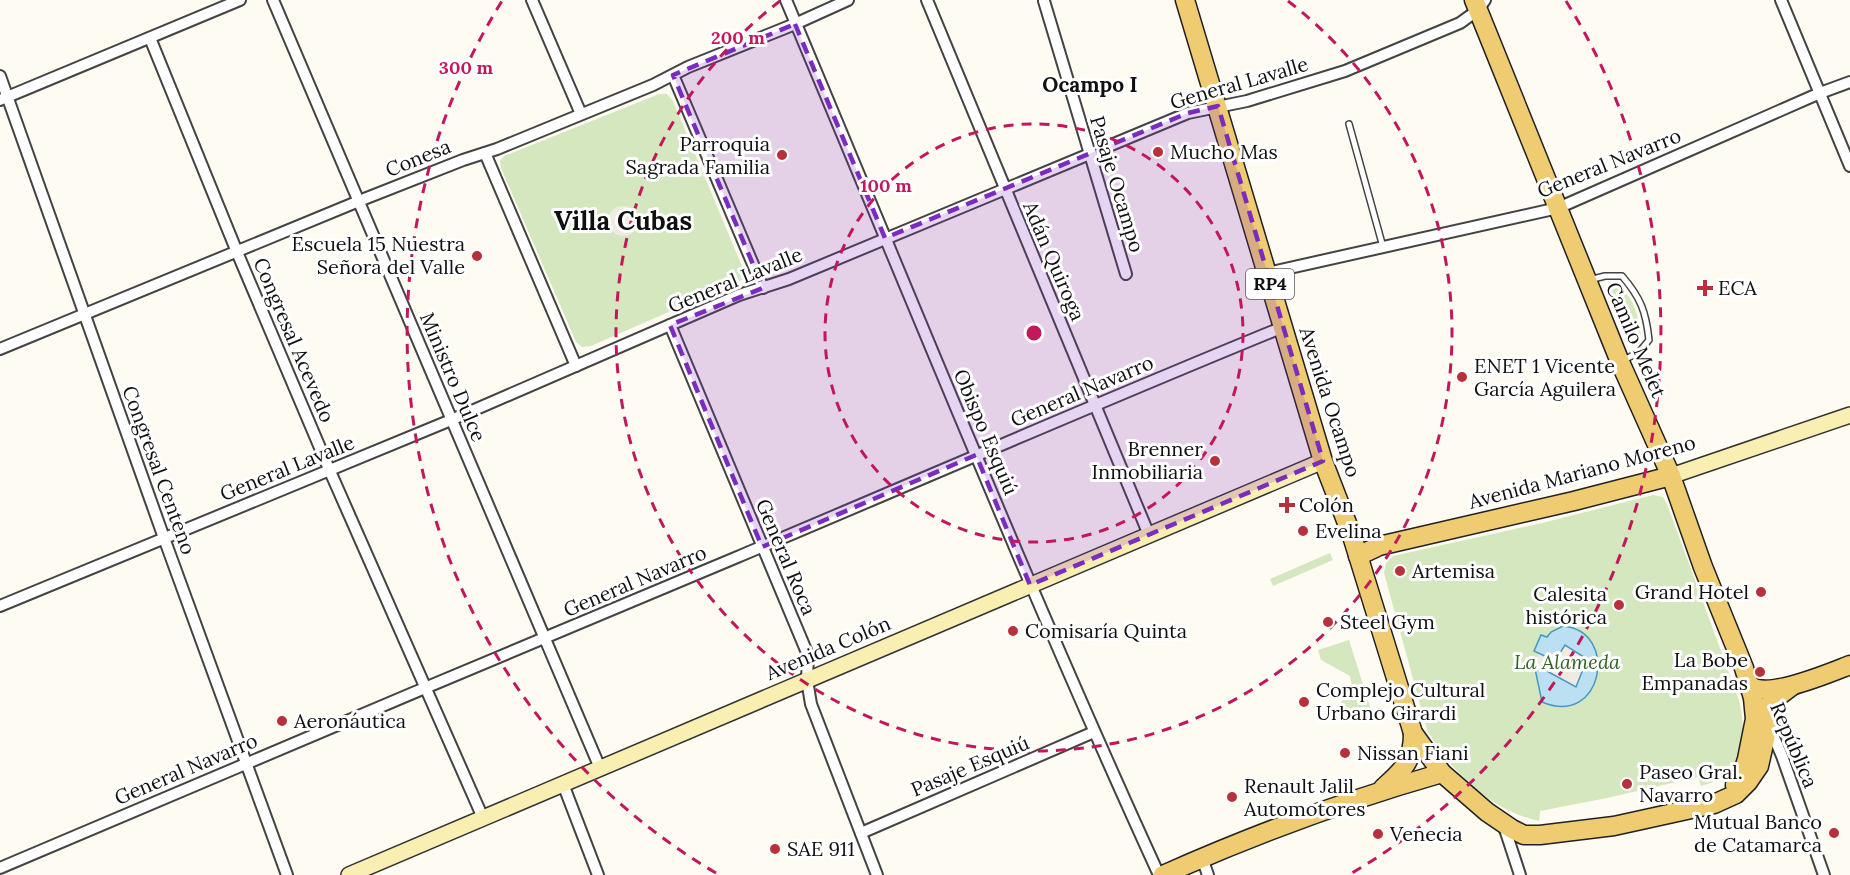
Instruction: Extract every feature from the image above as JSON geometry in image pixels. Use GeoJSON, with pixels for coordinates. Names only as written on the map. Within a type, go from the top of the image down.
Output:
{"type":"FeatureCollection","features":[{"type":"Feature","properties":{"kind":"main road","name":"Avenida Ocampo"},"geometry":{"type":"LineString","coordinates":[[1185,0],[1323,462],[1358,556],[1413,734],[1442,773],[1487,812],[1524,835],[1614,826],[1722,801]]}},
{"type":"Feature","properties":{"kind":"main road","name":"Camilo Melet"},"geometry":{"type":"LineString","coordinates":[[1479,3],[1620,362],[1671,476],[1703,567],[1758,705]]}},
{"type":"Feature","properties":{"kind":"main road","name":"Avenida Mariano Moreno"},"geometry":{"type":"LineString","coordinates":[[1358,556],[1379,546],[1671,476]]}},
{"type":"Feature","properties":{"kind":"main road"},"geometry":{"type":"LineString","coordinates":[[1722,801],[1736,794],[1754,776],[1763,753],[1758,705],[1752,688],[1759,690],[1792,686],[1850,665]]}},
{"type":"Feature","properties":{"kind":"main road"},"geometry":{"type":"LineString","coordinates":[[1758,705],[1772,701],[1792,686]]}},
{"type":"Feature","properties":{"kind":"main road"},"geometry":{"type":"LineString","coordinates":[[1722,801],[1736,783],[1748,759],[1758,705]]}},
{"type":"Feature","properties":{"kind":"main road"},"geometry":{"type":"LineString","coordinates":[[1379,791],[1405,768],[1413,747],[1413,734]]}},
{"type":"Feature","properties":{"kind":"main road"},"geometry":{"type":"LineString","coordinates":[[1161,875],[1205,866],[1379,791],[1442,773]]}},
{"type":"Feature","properties":{"kind":"street"},"geometry":{"type":"LineString","coordinates":[[4,98],[240,0]]}},
{"type":"Feature","properties":{"kind":"street","name":"Ministro Dulce"},"geometry":{"type":"LineString","coordinates":[[273,0],[600,768]]}},
{"type":"Feature","properties":{"kind":"street"},"geometry":{"type":"LineString","coordinates":[[532,0],[581,114]]}},
{"type":"Feature","properties":{"kind":"street","name":"Obispo Esquiú"},"geometry":{"type":"LineString","coordinates":[[786,0],[1030,585],[1094,732],[1161,875]]}},
{"type":"Feature","properties":{"kind":"street","name":"Conesa"},"geometry":{"type":"LineString","coordinates":[[0,349],[85,316],[359,201],[581,114],[848,0]]}},
{"type":"Feature","properties":{"kind":"street","name":"Adán Quiroga"},"geometry":{"type":"LineString","coordinates":[[927,0],[1149,535]]}},
{"type":"Feature","properties":{"kind":"street"},"geometry":{"type":"LineString","coordinates":[[1781,0],[1850,166]]}},
{"type":"Feature","properties":{"kind":"street","name":"Pasaje Ocampo"},"geometry":{"type":"LineString","coordinates":[[1044,2],[1126,274]]}},
{"type":"Feature","properties":{"kind":"street","name":"General Lavalle"},"geometry":{"type":"LineString","coordinates":[[0,606],[451,420],[739,296],[1188,112],[1247,101],[1345,71],[1460,23],[1479,3]]}},
{"type":"Feature","properties":{"kind":"street","name":"Congresal Acevedo"},"geometry":{"type":"LineString","coordinates":[[150,38],[329,469],[483,818]]}},
{"type":"Feature","properties":{"kind":"street"},"geometry":{"type":"LineString","coordinates":[[673,75],[763,288]]}},
{"type":"Feature","properties":{"kind":"street","name":"Congresal Centeno"},"geometry":{"type":"LineString","coordinates":[[0,76],[4,98],[287,875]]}},
{"type":"Feature","properties":{"kind":"street","name":"General Navarro"},"geometry":{"type":"LineString","coordinates":[[1267,273],[1558,208],[1850,82]]}},
{"type":"Feature","properties":{"kind":"street"},"geometry":{"type":"LineString","coordinates":[[485,153],[576,366]]}},
{"type":"Feature","properties":{"kind":"street","name":"General Roca"},"geometry":{"type":"LineString","coordinates":[[670,325],[808,655],[807,680],[811,704],[877,875]]}},
{"type":"Feature","properties":{"kind":"street","name":"General Navarro"},"geometry":{"type":"LineString","coordinates":[[0,868],[245,762],[546,638],[1095,404],[1283,327]]}},
{"type":"Feature","properties":{"kind":"street","name":"Avenida Mariano Moreno"},"geometry":{"type":"LineString","coordinates":[[1671,476],[1850,415]]}},
{"type":"Feature","properties":{"kind":"street","name":"Avenida Colón"},"geometry":{"type":"LineString","coordinates":[[349,875],[1323,462]]}},
{"type":"Feature","properties":{"kind":"street","name":"República"},"geometry":{"type":"LineString","coordinates":[[1758,705],[1782,756],[1824,875]]}},
{"type":"Feature","properties":{"kind":"street","name":"Pasaje Esquiú"},"geometry":{"type":"LineString","coordinates":[[861,833],[1094,732]]}},
{"type":"Feature","properties":{"kind":"street"},"geometry":{"type":"LineString","coordinates":[[564,784],[598,875]]}},
{"type":"Feature","properties":{"kind":"street"},"geometry":{"type":"LineString","coordinates":[[1503,823],[1520,875]]}},
{"type":"Feature","properties":{"kind":"lane"},"geometry":{"type":"LineString","coordinates":[[1348,124],[1383,247]]}},
{"type":"Feature","properties":{"kind":"lane"},"geometry":{"type":"LineString","coordinates":[[1587,280],[1605,276],[1622,276],[1636,292],[1646,318],[1649,340],[1639,352],[1620,362]]}},
{"type":"Feature","properties":{"kind":"highlighted area"},"geometry":{"type":"Polygon","coordinates":[[[795,24],[885,238],[1188,113],[1218,106],[1323,461],[1030,585],[976,455],[762,547],[670,325],[763,288],[673,75],[795,24]]]}},
{"type":"Feature","properties":{"kind":"green space"},"geometry":{"type":"Polygon","coordinates":[[[659,94],[667,94],[673,101],[744,271],[744,279],[591,346],[582,347],[576,342],[500,161],[504,156],[659,94]]]}},
{"type":"Feature","properties":{"kind":"green space"},"geometry":{"type":"Polygon","coordinates":[[[1613,284],[1626,294],[1636,312],[1641,336],[1632,348],[1607,285],[1613,284]]]}},
{"type":"Feature","properties":{"kind":"green space","name":"La Alameda"},"geometry":{"type":"Polygon","coordinates":[[[1653,495],[1663,497],[1667,504],[1739,700],[1743,738],[1739,757],[1727,775],[1701,786],[1698,777],[1540,811],[1539,821],[1521,816],[1489,799],[1474,787],[1448,760],[1427,730],[1384,573],[1386,563],[1393,556],[1542,523],[1653,495]]]}},
{"type":"Feature","properties":{"kind":"green space"},"geometry":{"type":"Polygon","coordinates":[[[1330,553],[1333,560],[1273,586],[1270,579],[1330,553]]]}},
{"type":"Feature","properties":{"kind":"green space"},"geometry":{"type":"Polygon","coordinates":[[[1349,640],[1371,710],[1330,719],[1352,686],[1350,676],[1321,660],[1318,650],[1349,640]]]}},
{"type":"Feature","properties":{"kind":"shaded area"},"geometry":{"type":"Polygon","coordinates":[[[623,206],[634,210],[638,221],[634,232],[623,236],[612,232],[608,221],[612,210],[623,206]]]}},
{"type":"Feature","properties":{"kind":"shaded area"},"geometry":{"type":"Polygon","coordinates":[[[1565,645],[1587,659],[1576,688],[1534,664],[1539,654],[1555,661],[1565,645]]]}},
{"type":"Feature","properties":{"kind":"water"},"geometry":{"type":"Polygon","coordinates":[[[1563,626],[1581,632],[1592,644],[1597,659],[1597,676],[1590,691],[1579,702],[1563,706],[1542,702],[1534,664],[1576,687],[1587,659],[1565,645],[1555,661],[1534,651],[1541,635],[1547,637],[1551,632],[1563,626]]]}},
{"type":"Feature","properties":{"kind":"place","name":"Mucho Mas"},"geometry":{"type":"Point","coordinates":[1158,152]}},
{"type":"Feature","properties":{"kind":"place","name":"Parroquia Sagrada Familia"},"geometry":{"type":"Point","coordinates":[782,155]}},
{"type":"Feature","properties":{"kind":"place","name":"Escuela 15 Nuestra Señora del Valle"},"geometry":{"type":"Point","coordinates":[477,256]}},
{"type":"Feature","properties":{"kind":"place","name":"ECA"},"geometry":{"type":"Point","coordinates":[1705,288]}},
{"type":"Feature","properties":{"kind":"place","name":"ENET 1 Vicente García Aguilera"},"geometry":{"type":"Point","coordinates":[1462,377]}},
{"type":"Feature","properties":{"kind":"place","name":"Brenner Inmobiliaria"},"geometry":{"type":"Point","coordinates":[1215,461]}},
{"type":"Feature","properties":{"kind":"place","name":"Colón"},"geometry":{"type":"Point","coordinates":[1287,505]}},
{"type":"Feature","properties":{"kind":"place","name":"Evelina"},"geometry":{"type":"Point","coordinates":[1303,531]}},
{"type":"Feature","properties":{"kind":"place","name":"Artemisa"},"geometry":{"type":"Point","coordinates":[1400,571]}},
{"type":"Feature","properties":{"kind":"place","name":"Grand Hotel"},"geometry":{"type":"Point","coordinates":[1761,592]}},
{"type":"Feature","properties":{"kind":"place","name":"Calesita histórica"},"geometry":{"type":"Point","coordinates":[1619,605]}},
{"type":"Feature","properties":{"kind":"place","name":"Steel Gym"},"geometry":{"type":"Point","coordinates":[1328,622]}},
{"type":"Feature","properties":{"kind":"place","name":"Comisaría Quinta"},"geometry":{"type":"Point","coordinates":[1013,631]}},
{"type":"Feature","properties":{"kind":"place","name":"La Bobe Empanadas"},"geometry":{"type":"Point","coordinates":[1760,672]}},
{"type":"Feature","properties":{"kind":"place","name":"Complejo Cultural Urbano Girardi"},"geometry":{"type":"Point","coordinates":[1304,702]}},
{"type":"Feature","properties":{"kind":"place","name":"Aeronáutica"},"geometry":{"type":"Point","coordinates":[282,721]}},
{"type":"Feature","properties":{"kind":"place","name":"Nissan Fiani"},"geometry":{"type":"Point","coordinates":[1345,753]}},
{"type":"Feature","properties":{"kind":"place","name":"Paseo Gral. Navarro"},"geometry":{"type":"Point","coordinates":[1627,784]}},
{"type":"Feature","properties":{"kind":"place","name":"Renault Jalil Automotores"},"geometry":{"type":"Point","coordinates":[1232,797]}},
{"type":"Feature","properties":{"kind":"place","name":"Mutual Banco de Catamarca"},"geometry":{"type":"Point","coordinates":[1834,833]}},
{"type":"Feature","properties":{"kind":"place","name":"Venecia"},"geometry":{"type":"Point","coordinates":[1378,834]}},
{"type":"Feature","properties":{"kind":"place","name":"SAE 911"},"geometry":{"type":"Point","coordinates":[775,849]}},
{"type":"Feature","properties":{"kind":"district","name":"Ocampo I"},"geometry":{"type":"Point","coordinates":[1090,85]}},
{"type":"Feature","properties":{"kind":"district","name":"Villa Cubas"},"geometry":{"type":"Point","coordinates":[623,221]}}]}
